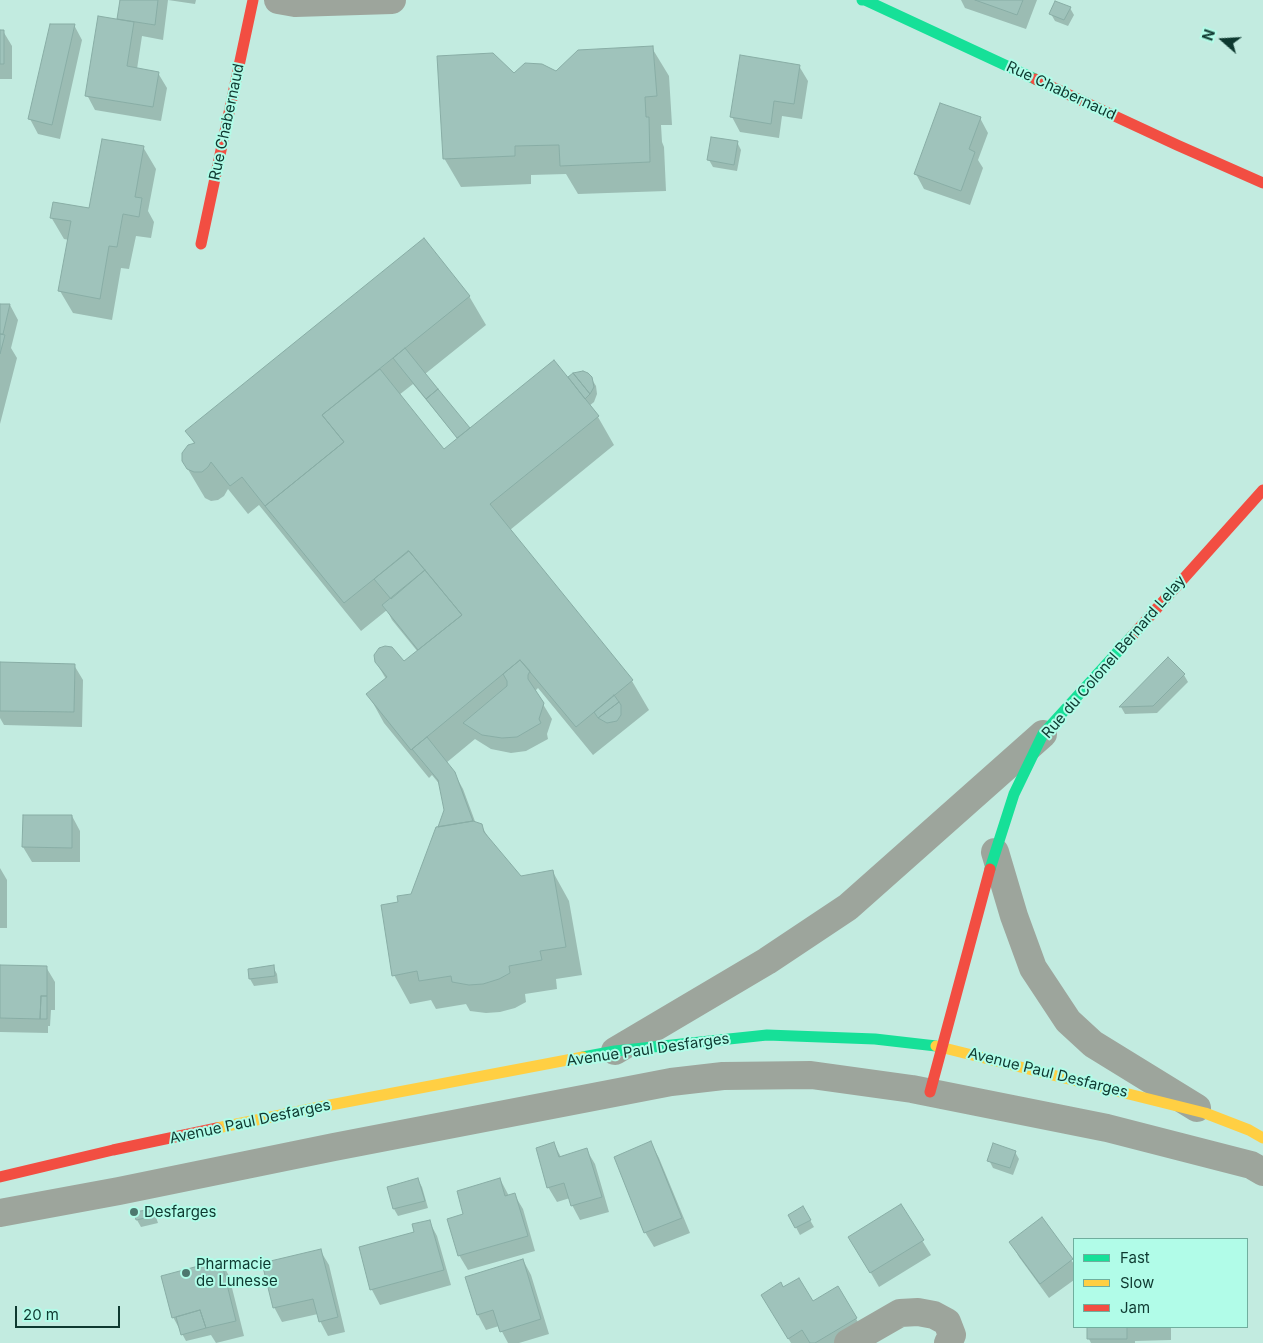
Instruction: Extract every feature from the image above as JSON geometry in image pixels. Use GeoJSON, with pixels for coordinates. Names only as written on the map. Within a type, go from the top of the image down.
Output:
{"type":"FeatureCollection","features":[{"type":"Feature","properties":{"kind":"street","name":"Rue Chabernaud"},"geometry":{"type":"LineString","coordinates":[[201,244],[253,0]]}},
{"type":"Feature","properties":{"kind":"street"},"geometry":{"type":"LineString","coordinates":[[278,0],[295,3],[392,0]]}},
{"type":"Feature","properties":{"kind":"street","name":"Rue Chabernaud"},"geometry":{"type":"LineString","coordinates":[[864,0],[1261,184]]}},
{"type":"Feature","properties":{"kind":"street","name":"Rue du Colonel Bernard Lelay"},"geometry":{"type":"LineString","coordinates":[[930,1092],[995,852],[1014,794],[1043,734],[1263,490]]}},
{"type":"Feature","properties":{"kind":"street"},"geometry":{"type":"LineString","coordinates":[[615,1050],[767,961],[848,907],[1043,734]]}},
{"type":"Feature","properties":{"kind":"street"},"geometry":{"type":"LineString","coordinates":[[995,852],[1014,916],[1033,968],[1068,1021],[1093,1044],[1205,1113]]}},
{"type":"Feature","properties":{"kind":"street","name":"Avenue Paul Desfarges"},"geometry":{"type":"LineString","coordinates":[[0,1177],[113,1150],[316,1108],[615,1050],[767,1034],[875,1039],[942,1047],[1205,1113],[1249,1130],[1263,1138]]}},
{"type":"Feature","properties":{"kind":"street"},"geometry":{"type":"LineString","coordinates":[[0,1214],[671,1082],[723,1076],[811,1075],[912,1088],[1107,1128],[1251,1166],[1263,1172]]}},
{"type":"Feature","properties":{"kind":"street"},"geometry":{"type":"LineString","coordinates":[[848,1343],[900,1313],[918,1312],[934,1315],[947,1322],[952,1336],[948,1343]]}},
{"type":"Feature","properties":{"kind":"building"},"geometry":{"type":"Polygon","coordinates":[[[120,0],[158,0],[155,25],[117,19],[120,0]]]}},
{"type":"Feature","properties":{"kind":"building"},"geometry":{"type":"Polygon","coordinates":[[[975,0],[1023,0],[1017,15],[975,0]]]}},
{"type":"Feature","properties":{"kind":"building"},"geometry":{"type":"Polygon","coordinates":[[[1055,1],[1071,7],[1064,20],[1049,14],[1055,1]]]}},
{"type":"Feature","properties":{"kind":"building"},"geometry":{"type":"Polygon","coordinates":[[[98,16],[134,22],[127,66],[159,72],[153,107],[85,96],[98,16]]]}},
{"type":"Feature","properties":{"kind":"building"},"geometry":{"type":"Polygon","coordinates":[[[50,24],[75,24],[52,125],[28,119],[50,24]]]}},
{"type":"Feature","properties":{"kind":"building"},"geometry":{"type":"Polygon","coordinates":[[[0,30],[4,30],[4,64],[0,64],[0,30]]]}},
{"type":"Feature","properties":{"kind":"building"},"geometry":{"type":"Polygon","coordinates":[[[653,46],[657,96],[645,97],[646,117],[649,117],[650,162],[560,166],[559,145],[515,146],[515,156],[443,159],[437,56],[493,53],[514,73],[525,63],[542,64],[556,71],[578,50],[653,46]]]}},
{"type":"Feature","properties":{"kind":"building"},"geometry":{"type":"Polygon","coordinates":[[[740,55],[800,65],[794,104],[774,101],[771,124],[730,117],[740,55]]]}},
{"type":"Feature","properties":{"kind":"building"},"geometry":{"type":"Polygon","coordinates":[[[940,103],[981,117],[969,149],[975,152],[961,191],[914,174],[940,103]]]}},
{"type":"Feature","properties":{"kind":"building"},"geometry":{"type":"Polygon","coordinates":[[[711,137],[738,141],[734,165],[707,160],[711,137]]]}},
{"type":"Feature","properties":{"kind":"building"},"geometry":{"type":"Polygon","coordinates":[[[102,139],[144,146],[135,197],[142,198],[139,217],[123,214],[117,247],[109,246],[100,299],[58,291],[71,221],[50,218],[53,202],[89,208],[102,139]]]}},
{"type":"Feature","properties":{"kind":"building"},"geometry":{"type":"Polygon","coordinates":[[[424,238],[470,296],[322,415],[344,442],[265,506],[242,477],[230,486],[211,462],[202,472],[194,472],[187,469],[182,461],[182,453],[188,445],[195,443],[185,431],[424,238]]]}},
{"type":"Feature","properties":{"kind":"building"},"geometry":{"type":"Polygon","coordinates":[[[0,304],[10,304],[3,334],[0,334],[0,304]]]}},
{"type":"Feature","properties":{"kind":"building"},"geometry":{"type":"Polygon","coordinates":[[[0,334],[5,335],[0,354],[0,334]]]}},
{"type":"Feature","properties":{"kind":"building"},"geometry":{"type":"Polygon","coordinates":[[[405,348],[438,389],[426,399],[393,358],[405,348]]]}},
{"type":"Feature","properties":{"kind":"building"},"geometry":{"type":"Polygon","coordinates":[[[554,360],[599,416],[490,504],[633,680],[576,727],[520,660],[411,750],[366,694],[387,677],[375,662],[374,655],[379,648],[385,646],[392,647],[404,661],[462,615],[409,551],[344,603],[265,506],[344,442],[322,415],[380,369],[444,449],[554,360]]]}},
{"type":"Feature","properties":{"kind":"building"},"geometry":{"type":"Polygon","coordinates":[[[583,371],[592,377],[594,387],[590,394],[573,373],[583,371]]]}},
{"type":"Feature","properties":{"kind":"building"},"geometry":{"type":"Polygon","coordinates":[[[573,373],[590,394],[585,399],[568,377],[573,373]]]}},
{"type":"Feature","properties":{"kind":"building"},"geometry":{"type":"Polygon","coordinates":[[[438,389],[470,428],[457,438],[426,399],[438,389]]]}},
{"type":"Feature","properties":{"kind":"building"},"geometry":{"type":"Polygon","coordinates":[[[408,551],[425,570],[391,599],[374,579],[408,551]]]}},
{"type":"Feature","properties":{"kind":"building"},"geometry":{"type":"Polygon","coordinates":[[[425,570],[462,615],[418,650],[382,605],[425,570]]]}},
{"type":"Feature","properties":{"kind":"building"},"geometry":{"type":"Polygon","coordinates":[[[1168,657],[1185,674],[1153,706],[1119,707],[1168,657]]]}},
{"type":"Feature","properties":{"kind":"building"},"geometry":{"type":"Polygon","coordinates":[[[520,660],[530,671],[528,679],[544,703],[539,719],[541,723],[517,737],[502,738],[482,735],[463,723],[507,686],[507,681],[503,674],[520,660]]]}},
{"type":"Feature","properties":{"kind":"building"},"geometry":{"type":"Polygon","coordinates":[[[0,662],[75,664],[74,712],[0,711],[0,662]]]}},
{"type":"Feature","properties":{"kind":"building"},"geometry":{"type":"Polygon","coordinates":[[[614,695],[619,702],[598,718],[594,712],[614,695]]]}},
{"type":"Feature","properties":{"kind":"building"},"geometry":{"type":"Polygon","coordinates":[[[619,702],[621,705],[621,715],[617,721],[607,723],[598,718],[619,702]]]}},
{"type":"Feature","properties":{"kind":"building"},"geometry":{"type":"Polygon","coordinates":[[[427,737],[455,772],[473,821],[438,827],[444,810],[438,780],[412,749],[427,737]]]}},
{"type":"Feature","properties":{"kind":"building"},"geometry":{"type":"Polygon","coordinates":[[[23,815],[72,815],[72,848],[22,847],[23,815]]]}},
{"type":"Feature","properties":{"kind":"building"},"geometry":{"type":"Polygon","coordinates":[[[473,821],[482,824],[484,832],[521,876],[553,870],[566,947],[540,951],[542,960],[509,966],[510,973],[483,984],[469,985],[452,982],[451,976],[419,981],[417,971],[392,976],[381,905],[398,902],[397,896],[411,894],[436,827],[473,821]]]}},
{"type":"Feature","properties":{"kind":"building"},"geometry":{"type":"Polygon","coordinates":[[[0,965],[47,966],[47,996],[41,996],[40,1019],[0,1018],[0,965]]]}},
{"type":"Feature","properties":{"kind":"building"},"geometry":{"type":"Polygon","coordinates":[[[274,965],[275,976],[249,979],[248,969],[274,965]]]}},
{"type":"Feature","properties":{"kind":"building"},"geometry":{"type":"Polygon","coordinates":[[[41,996],[47,996],[47,1019],[40,1019],[41,996]]]}},
{"type":"Feature","properties":{"kind":"building"},"geometry":{"type":"Polygon","coordinates":[[[651,1141],[682,1218],[644,1233],[614,1157],[651,1141]]]}},
{"type":"Feature","properties":{"kind":"building"},"geometry":{"type":"Polygon","coordinates":[[[554,1142],[559,1157],[587,1148],[602,1197],[571,1206],[564,1183],[547,1188],[536,1148],[554,1142]]]}},
{"type":"Feature","properties":{"kind":"building"},"geometry":{"type":"Polygon","coordinates":[[[993,1143],[1016,1151],[1010,1168],[987,1161],[993,1143]]]}},
{"type":"Feature","properties":{"kind":"building"},"geometry":{"type":"Polygon","coordinates":[[[418,1178],[425,1201],[393,1209],[387,1187],[418,1178]]]}},
{"type":"Feature","properties":{"kind":"building"},"geometry":{"type":"Polygon","coordinates":[[[500,1178],[505,1196],[515,1193],[528,1236],[458,1256],[447,1219],[463,1214],[457,1191],[500,1178]]]}},
{"type":"Feature","properties":{"kind":"building"},"geometry":{"type":"Polygon","coordinates":[[[901,1204],[924,1240],[870,1273],[848,1237],[901,1204]]]}},
{"type":"Feature","properties":{"kind":"building"},"geometry":{"type":"Polygon","coordinates":[[[803,1206],[811,1220],[795,1228],[788,1215],[803,1206]]]}},
{"type":"Feature","properties":{"kind":"building"},"geometry":{"type":"Polygon","coordinates":[[[153,1209],[154,1216],[136,1220],[134,1212],[153,1209]]]}},
{"type":"Feature","properties":{"kind":"building"},"geometry":{"type":"Polygon","coordinates":[[[1042,1217],[1073,1259],[1040,1284],[1009,1242],[1042,1217]]]}},
{"type":"Feature","properties":{"kind":"building"},"geometry":{"type":"Polygon","coordinates":[[[430,1220],[444,1270],[370,1290],[359,1247],[414,1232],[412,1224],[430,1220]]]}},
{"type":"Feature","properties":{"kind":"building"},"geometry":{"type":"Polygon","coordinates":[[[321,1249],[338,1317],[319,1322],[313,1299],[273,1308],[262,1263],[321,1249]]]}},
{"type":"Feature","properties":{"kind":"building"},"geometry":{"type":"Polygon","coordinates":[[[523,1259],[541,1319],[500,1332],[493,1310],[477,1315],[465,1277],[523,1259]]]}},
{"type":"Feature","properties":{"kind":"building"},"geometry":{"type":"Polygon","coordinates":[[[221,1260],[236,1321],[206,1328],[200,1310],[172,1318],[161,1276],[221,1260]]]}},
{"type":"Feature","properties":{"kind":"building"},"geometry":{"type":"Polygon","coordinates":[[[799,1278],[813,1301],[838,1286],[857,1318],[815,1343],[810,1343],[802,1330],[788,1339],[761,1295],[781,1282],[783,1287],[799,1278]]]}},
{"type":"Feature","properties":{"kind":"building"},"geometry":{"type":"Polygon","coordinates":[[[200,1310],[206,1328],[181,1335],[176,1317],[200,1310]]]}},
{"type":"Feature","properties":{"kind":"building"},"geometry":{"type":"Polygon","coordinates":[[[1087,1328],[1127,1328],[1127,1339],[1087,1339],[1087,1328]]]}},
{"type":"Feature","properties":{"kind":"traffic: fast"},"geometry":{"type":"LineString","coordinates":[[862,0],[1035,79]]}},
{"type":"Feature","properties":{"kind":"traffic: fast"},"geometry":{"type":"LineString","coordinates":[[990,869],[1014,794],[1043,734],[1132,636]]}},
{"type":"Feature","properties":{"kind":"traffic: fast"},"geometry":{"type":"LineString","coordinates":[[583,1057],[615,1051],[767,1035],[875,1039],[936,1046]]}},
{"type":"Feature","properties":{"kind":"traffic: slow"},"geometry":{"type":"LineString","coordinates":[[936,1046],[1205,1113],[1249,1130],[1263,1138]]}},
{"type":"Feature","properties":{"kind":"traffic: slow"},"geometry":{"type":"LineString","coordinates":[[217,1128],[583,1057]]}},
{"type":"Feature","properties":{"kind":"traffic: jam"},"geometry":{"type":"LineString","coordinates":[[201,244],[253,0]]}},
{"type":"Feature","properties":{"kind":"traffic: jam"},"geometry":{"type":"LineString","coordinates":[[1035,79],[1263,183]]}},
{"type":"Feature","properties":{"kind":"traffic: jam"},"geometry":{"type":"LineString","coordinates":[[1132,636],[1263,490]]}},
{"type":"Feature","properties":{"kind":"traffic: jam"},"geometry":{"type":"LineString","coordinates":[[930,1092],[990,869]]}},
{"type":"Feature","properties":{"kind":"traffic: jam"},"geometry":{"type":"LineString","coordinates":[[0,1177],[217,1128]]}},
{"type":"Feature","properties":{"kind":"place","name":"Desfarges"},"geometry":{"type":"Point","coordinates":[134,1212]}},
{"type":"Feature","properties":{"kind":"place","name":"Pharmacie de Lunesse"},"geometry":{"type":"Point","coordinates":[186,1273]}}]}
